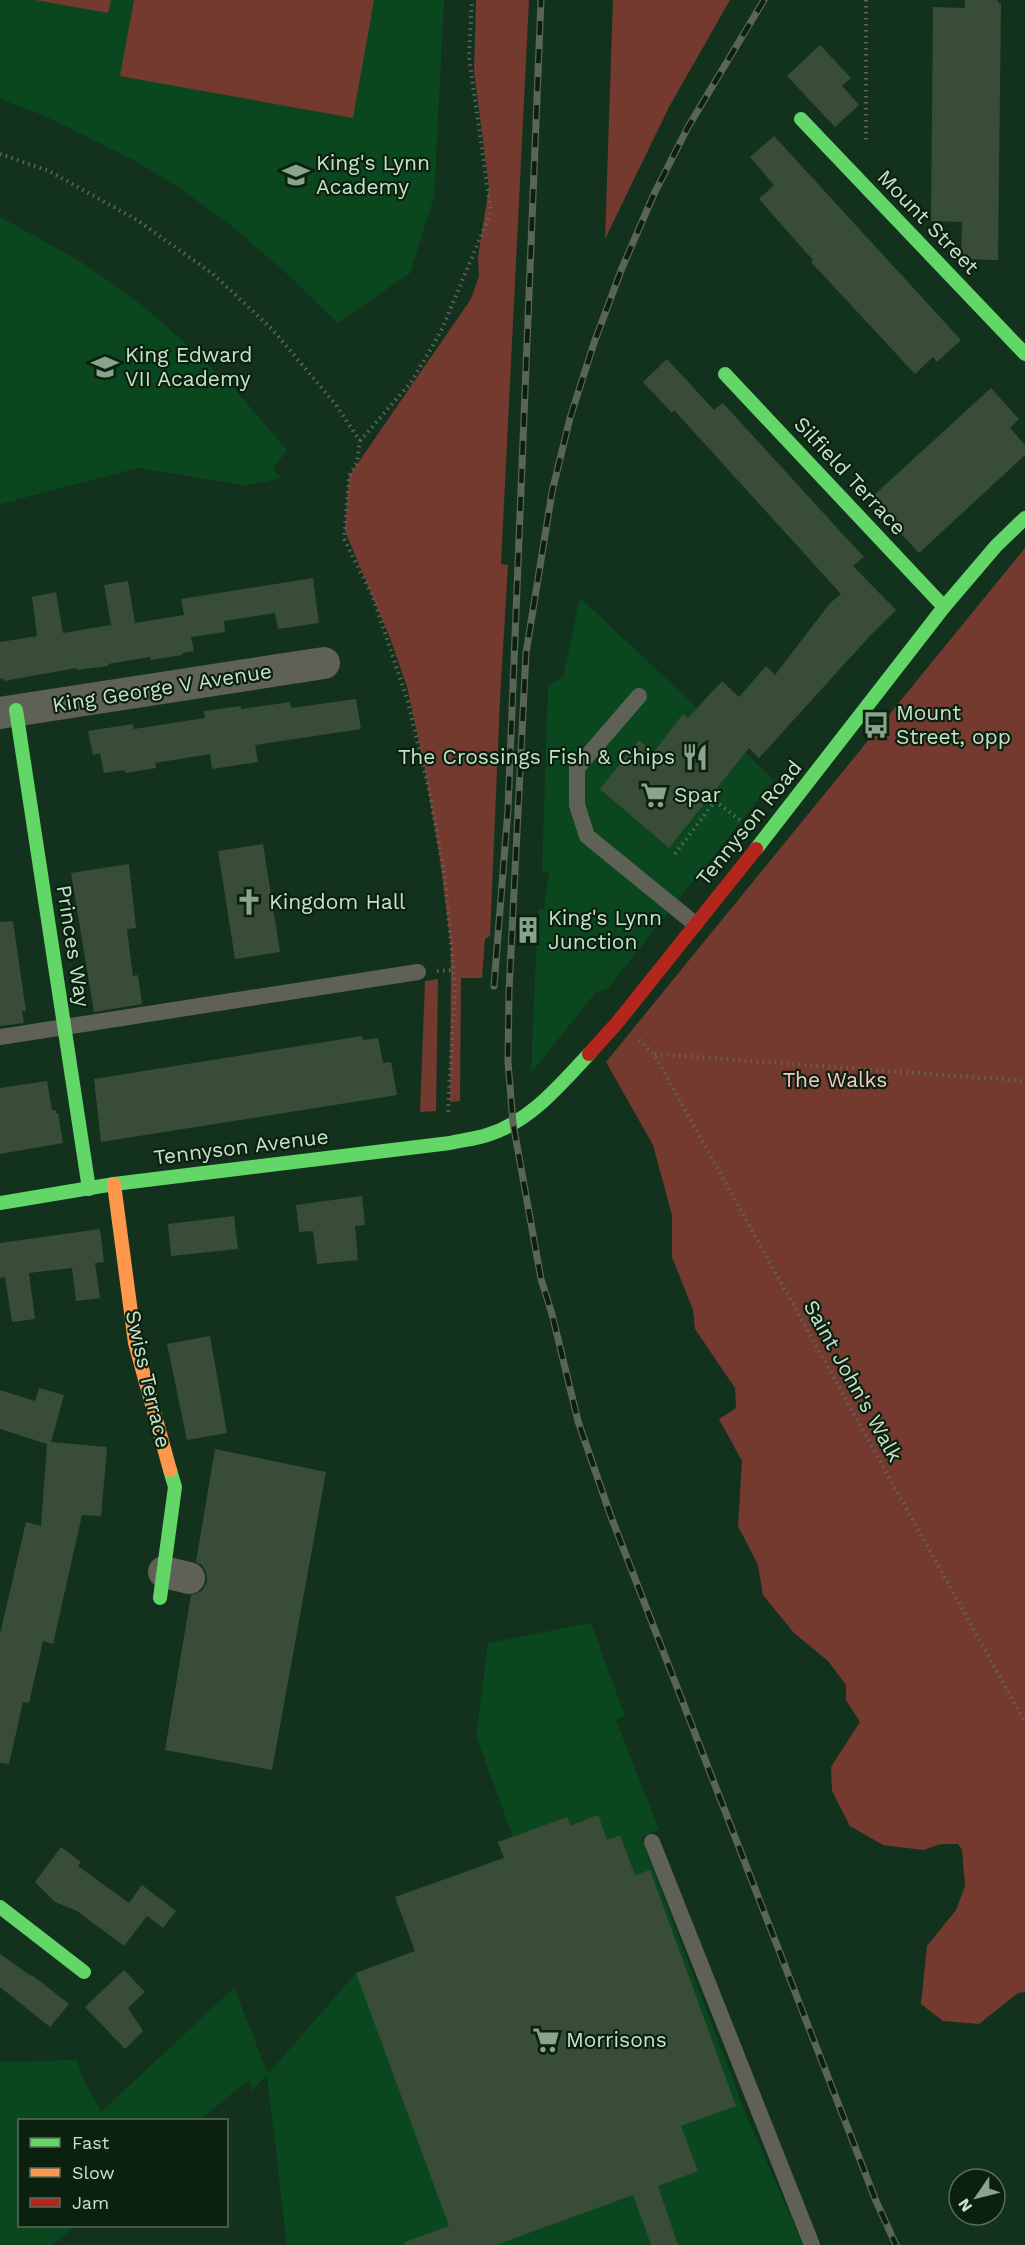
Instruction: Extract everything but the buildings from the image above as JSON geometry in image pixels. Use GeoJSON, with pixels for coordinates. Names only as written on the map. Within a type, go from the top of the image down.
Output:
{"type":"FeatureCollection","features":[{"type":"Feature","properties":{"kind":"street","name":"Mount Street"},"geometry":{"type":"LineString","coordinates":[[801,119],[1025,354]]}},
{"type":"Feature","properties":{"kind":"street","name":"Silfield Terrace"},"geometry":{"type":"LineString","coordinates":[[725,374],[944,607]]}},
{"type":"Feature","properties":{"kind":"street","name":"Tennyson Road"},"geometry":{"type":"LineString","coordinates":[[488,1135],[513,1123],[546,1100],[617,1023],[829,757],[944,607],[996,546],[1025,518]]}},
{"type":"Feature","properties":{"kind":"street","name":"King George V Avenue"},"geometry":{"type":"LineString","coordinates":[[8,711],[324,663]]}},
{"type":"Feature","properties":{"kind":"street","name":"Princes Way"},"geometry":{"type":"LineString","coordinates":[[8,711],[64,1027],[89,1189]]}},
{"type":"Feature","properties":{"kind":"street","name":"Tennyson Avenue"},"geometry":{"type":"LineString","coordinates":[[0,1203],[114,1184],[450,1143],[488,1135]]}},
{"type":"Feature","properties":{"kind":"street","name":"Swiss Terrace"},"geometry":{"type":"LineString","coordinates":[[114,1184],[135,1343],[175,1487],[171,1583]]}},
{"type":"Feature","properties":{"kind":"street"},"geometry":{"type":"LineString","coordinates":[[0,1907],[84,1972]]}},
{"type":"Feature","properties":{"kind":"lane"},"geometry":{"type":"LineString","coordinates":[[639,696],[577,768],[577,805],[587,836],[695,924]]}},
{"type":"Feature","properties":{"kind":"lane"},"geometry":{"type":"LineString","coordinates":[[0,1037],[418,972]]}},
{"type":"Feature","properties":{"kind":"lane"},"geometry":{"type":"LineString","coordinates":[[652,1842],[812,2245]]}},
{"type":"Feature","properties":{"kind":"path"},"geometry":{"type":"LineString","coordinates":[[447,1122],[455,987],[445,879],[430,795],[408,702],[373,597],[345,539],[349,476],[357,463],[360,441],[412,381],[442,329],[491,212],[469,57],[472,0]]}},
{"type":"Feature","properties":{"kind":"path"},"geometry":{"type":"LineString","coordinates":[[862,183],[866,152],[866,0]]}},
{"type":"Feature","properties":{"kind":"path"},"geometry":{"type":"LineString","coordinates":[[0,154],[49,171],[137,220],[213,274],[272,329],[336,405],[360,441]]}},
{"type":"Feature","properties":{"kind":"path"},"geometry":{"type":"LineString","coordinates":[[675,854],[715,801],[763,838]]}},
{"type":"Feature","properties":{"kind":"path","name":"Saint John's Walk"},"geometry":{"type":"LineString","coordinates":[[1025,1081],[654,1054],[1025,1722]]}},
{"type":"Feature","properties":{"kind":"shaded area","name":"King's Lynn Academy"},"geometry":{"type":"Polygon","coordinates":[[[0,0],[444,0],[434,197],[410,273],[338,323],[283,270],[227,222],[179,188],[136,161],[43,115],[0,99],[0,0]]]}},
{"type":"Feature","properties":{"kind":"shaded area","name":"King Edward VII Academy"},"geometry":{"type":"Polygon","coordinates":[[[0,217],[83,263],[142,305],[185,343],[236,391],[287,450],[273,469],[281,478],[243,485],[138,468],[0,504],[0,217]]]}},
{"type":"Feature","properties":{"kind":"shaded area"},"geometry":{"type":"Polygon","coordinates":[[[580,598],[774,780],[608,988],[596,992],[531,1073],[538,909],[544,909],[549,873],[542,872],[548,686],[563,677],[580,598]]]}},
{"type":"Feature","properties":{"kind":"shaded area"},"geometry":{"type":"Polygon","coordinates":[[[591,1623],[625,1716],[616,1720],[659,1829],[641,1837],[745,2112],[803,2245],[287,2245],[267,2075],[252,2091],[249,2080],[200,2119],[18,2119],[18,2227],[74,2227],[52,2245],[0,2245],[0,2062],[77,2060],[81,2074],[101,2112],[234,1988],[268,2074],[356,1973],[415,1951],[395,1897],[504,1858],[498,1842],[513,1836],[476,1736],[488,1643],[591,1623]]]}},
{"type":"Feature","properties":{"kind":"green space"},"geometry":{"type":"Polygon","coordinates":[[[35,0],[111,0],[108,13],[35,0]]]}},
{"type":"Feature","properties":{"kind":"green space"},"geometry":{"type":"Polygon","coordinates":[[[134,0],[374,0],[353,118],[120,76],[134,0]]]}},
{"type":"Feature","properties":{"kind":"green space"},"geometry":{"type":"Polygon","coordinates":[[[476,0],[529,0],[501,564],[508,565],[490,936],[485,939],[482,978],[461,978],[460,1101],[450,1102],[451,947],[440,858],[424,765],[407,687],[390,638],[345,531],[349,476],[471,299],[479,276],[478,257],[489,187],[474,71],[476,0]]]}},
{"type":"Feature","properties":{"kind":"green space"},"geometry":{"type":"Polygon","coordinates":[[[613,0],[730,0],[669,107],[605,239],[613,0]]]}},
{"type":"Feature","properties":{"kind":"green space","name":"The Walks"},"geometry":{"type":"Polygon","coordinates":[[[1025,548],[1025,1992],[1018,1993],[979,2024],[943,2021],[921,2004],[927,1946],[956,1910],[965,1886],[962,1850],[958,1844],[941,1844],[923,1850],[883,1845],[850,1826],[832,1791],[831,1767],[860,1722],[846,1700],[846,1685],[828,1661],[794,1633],[763,1595],[758,1565],[738,1526],[742,1461],[719,1419],[736,1408],[735,1388],[695,1329],[693,1310],[672,1257],[672,1215],[653,1145],[606,1062],[1025,548]]]}},
{"type":"Feature","properties":{"kind":"green space"},"geometry":{"type":"Polygon","coordinates":[[[438,979],[436,1111],[420,1112],[425,981],[438,979]]]}},
{"type":"Feature","properties":{"kind":"railway"},"geometry":{"type":"LineString","coordinates":[[494,986],[508,809],[541,0]]}},
{"type":"Feature","properties":{"kind":"railway"},"geometry":{"type":"LineString","coordinates":[[764,0],[688,127],[654,194],[622,268],[594,343],[570,418],[552,492],[526,653],[509,991],[508,1062],[513,1123],[541,1279],[552,1314],[578,1421],[610,1514],[876,2201],[896,2245]]}},
{"type":"Feature","properties":{"kind":"traffic: fast"},"geometry":{"type":"LineString","coordinates":[[801,119],[1025,354]]}},
{"type":"Feature","properties":{"kind":"traffic: fast"},"geometry":{"type":"LineString","coordinates":[[725,374],[944,607]]}},
{"type":"Feature","properties":{"kind":"traffic: fast"},"geometry":{"type":"LineString","coordinates":[[756,849],[944,607],[996,546],[1025,518]]}},
{"type":"Feature","properties":{"kind":"traffic: fast"},"geometry":{"type":"LineString","coordinates":[[16,710],[89,1189]]}},
{"type":"Feature","properties":{"kind":"traffic: fast"},"geometry":{"type":"LineString","coordinates":[[0,1203],[114,1184],[450,1143],[482,1136],[503,1129],[531,1112],[589,1054]]}},
{"type":"Feature","properties":{"kind":"traffic: fast"},"geometry":{"type":"LineString","coordinates":[[160,1598],[175,1487],[170,1470]]}},
{"type":"Feature","properties":{"kind":"traffic: fast"},"geometry":{"type":"LineString","coordinates":[[0,1907],[84,1972]]}},
{"type":"Feature","properties":{"kind":"traffic: slow"},"geometry":{"type":"LineString","coordinates":[[114,1184],[135,1343],[170,1470]]}},
{"type":"Feature","properties":{"kind":"traffic: jam"},"geometry":{"type":"LineString","coordinates":[[589,1054],[617,1023],[756,849]]}},
{"type":"Feature","properties":{"kind":"place","name":"King's Lynn Academy"},"geometry":{"type":"Point","coordinates":[296,175]}},
{"type":"Feature","properties":{"kind":"place","name":"King Edward VII Academy"},"geometry":{"type":"Point","coordinates":[105,367]}},
{"type":"Feature","properties":{"kind":"place","name":"Mount Street, opp"},"geometry":{"type":"Point","coordinates":[876,725]}},
{"type":"Feature","properties":{"kind":"place","name":"The Crossings Fish & Chips"},"geometry":{"type":"Point","coordinates":[695,757]}},
{"type":"Feature","properties":{"kind":"place","name":"Spar"},"geometry":{"type":"Point","coordinates":[654,795]}},
{"type":"Feature","properties":{"kind":"place","name":"Kingdom Hall"},"geometry":{"type":"Point","coordinates":[249,902]}},
{"type":"Feature","properties":{"kind":"place","name":"King's Lynn Junction"},"geometry":{"type":"Point","coordinates":[528,930]}},
{"type":"Feature","properties":{"kind":"place","name":"Morrisons"},"geometry":{"type":"Point","coordinates":[546,2040]}}]}
